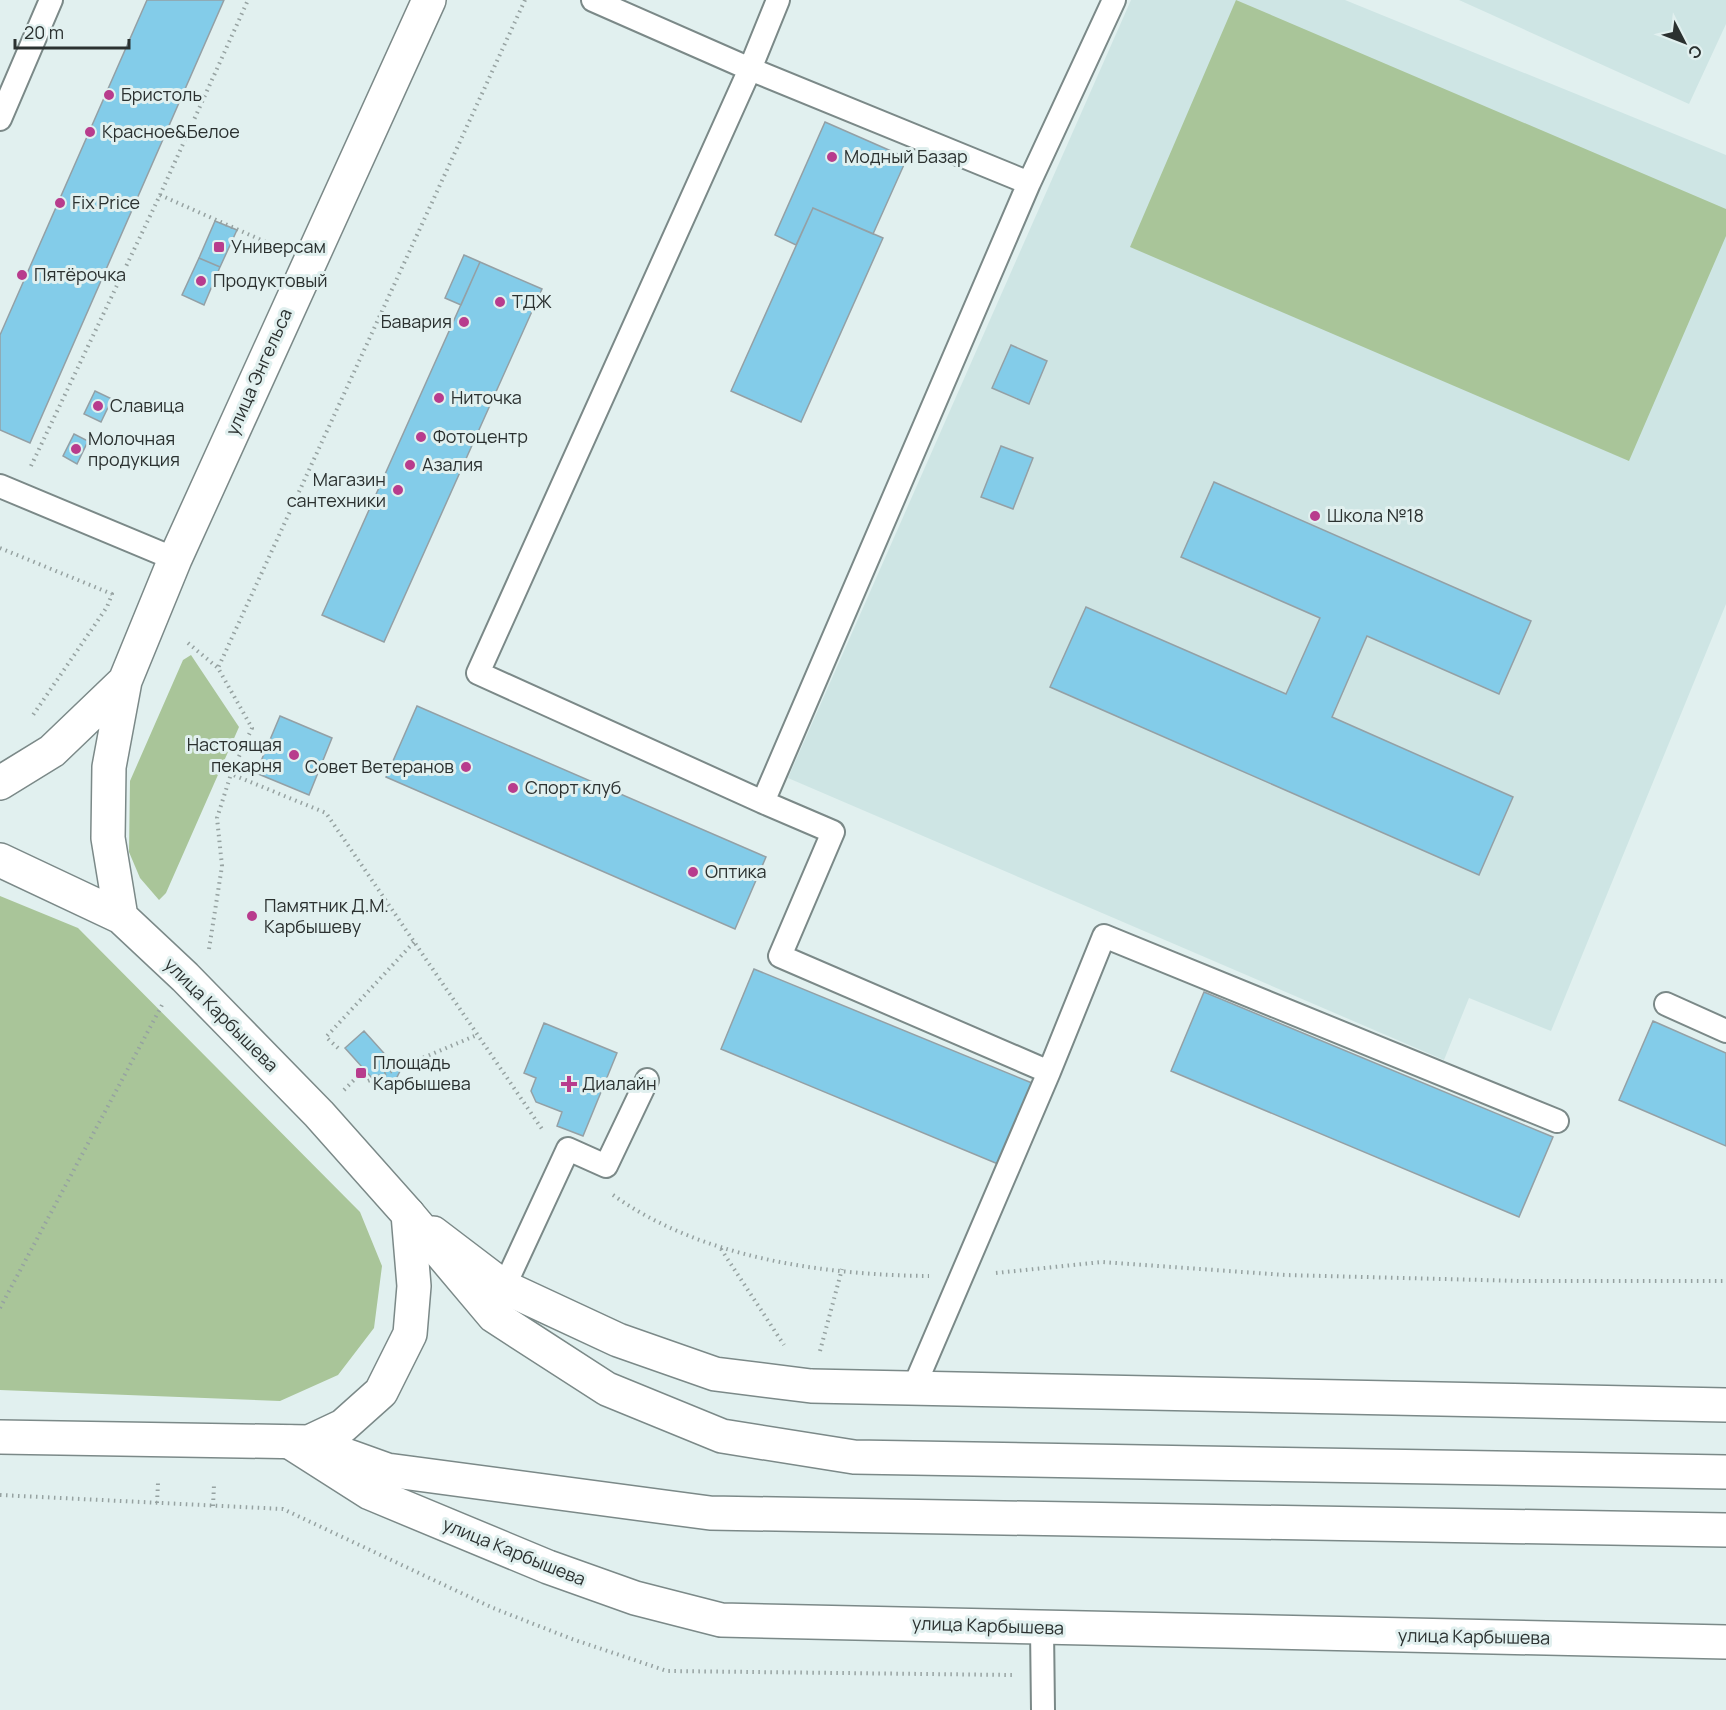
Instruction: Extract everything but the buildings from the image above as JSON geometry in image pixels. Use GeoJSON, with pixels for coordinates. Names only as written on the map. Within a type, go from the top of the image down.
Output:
{"type":"FeatureCollection","features":[{"type":"Feature","properties":{"kind":"street","name":"улица Энгельса"},"geometry":{"type":"LineString","coordinates":[[121,917],[108,838],[109,767],[125,681],[176,559],[429,0]]}},
{"type":"Feature","properties":{"kind":"street","name":"улица Энгельса"},"geometry":{"type":"LineString","coordinates":[[0,783],[52,751],[125,681]]}},
{"type":"Feature","properties":{"kind":"street","name":"улица Карбышева"},"geometry":{"type":"LineString","coordinates":[[0,861],[121,917],[185,977],[311,1106],[408,1214],[494,1316],[607,1389],[722,1436],[854,1457],[1726,1472]]}},
{"type":"Feature","properties":{"kind":"street","name":"улица Карбышева"},"geometry":{"type":"LineString","coordinates":[[408,1214],[504,1287],[618,1340],[715,1374],[811,1386],[1726,1406]]}},
{"type":"Feature","properties":{"kind":"street"},"geometry":{"type":"LineString","coordinates":[[298,1441],[343,1426],[381,1392],[410,1334],[414,1286],[408,1214]]}},
{"type":"Feature","properties":{"kind":"street"},"geometry":{"type":"LineString","coordinates":[[0,1437],[298,1441],[387,1470],[710,1513],[1726,1530]]}},
{"type":"Feature","properties":{"kind":"street","name":"улица Карбышева"},"geometry":{"type":"LineString","coordinates":[[298,1441],[370,1493],[548,1567],[646,1601],[721,1620],[989,1625],[1042,1629],[1726,1642]]}},
{"type":"Feature","properties":{"kind":"lane"},"geometry":{"type":"LineString","coordinates":[[0,119],[51,0]]}},
{"type":"Feature","properties":{"kind":"lane"},"geometry":{"type":"LineString","coordinates":[[593,0],[750,69],[1029,183]]}},
{"type":"Feature","properties":{"kind":"lane"},"geometry":{"type":"LineString","coordinates":[[777,0],[750,69],[478,673],[833,832],[780,956],[1049,1072]]}},
{"type":"Feature","properties":{"kind":"lane"},"geometry":{"type":"LineString","coordinates":[[763,802],[1029,183],[1114,0]]}},
{"type":"Feature","properties":{"kind":"lane"},"geometry":{"type":"LineString","coordinates":[[9,490],[176,559]]}},
{"type":"Feature","properties":{"kind":"lane"},"geometry":{"type":"LineString","coordinates":[[914,1387],[1049,1072],[1104,936],[1557,1121]]}},
{"type":"Feature","properties":{"kind":"lane"},"geometry":{"type":"LineString","coordinates":[[1666,1004],[1726,1031]]}},
{"type":"Feature","properties":{"kind":"lane"},"geometry":{"type":"LineString","coordinates":[[504,1287],[561,1159],[568,1149],[606,1166],[647,1080]]}},
{"type":"Feature","properties":{"kind":"lane"},"geometry":{"type":"LineString","coordinates":[[1042,1629],[1043,1710]]}},
{"type":"Feature","properties":{"kind":"path"},"geometry":{"type":"LineString","coordinates":[[9,490],[160,195],[248,0]]}},
{"type":"Feature","properties":{"kind":"path"},"geometry":{"type":"LineString","coordinates":[[218,668],[525,0]]}},
{"type":"Feature","properties":{"kind":"path"},"geometry":{"type":"LineString","coordinates":[[160,195],[250,234]]}},
{"type":"Feature","properties":{"kind":"path"},"geometry":{"type":"LineString","coordinates":[[0,548],[112,594],[107,607],[27,724]]}},
{"type":"Feature","properties":{"kind":"path"},"geometry":{"type":"LineString","coordinates":[[188,644],[218,668],[252,728],[231,774],[217,818],[222,866],[209,949]]}},
{"type":"Feature","properties":{"kind":"path"},"geometry":{"type":"LineString","coordinates":[[231,774],[326,813],[561,1159],[630,1208],[721,1248],[776,1261],[892,1275],[962,1276],[1102,1262],[1286,1275],[1521,1281],[1726,1281]]}},
{"type":"Feature","properties":{"kind":"path"},"geometry":{"type":"LineString","coordinates":[[338,1048],[326,1037],[414,942]]}},
{"type":"Feature","properties":{"kind":"path"},"geometry":{"type":"LineString","coordinates":[[0,1308],[162,1005]]}},
{"type":"Feature","properties":{"kind":"path"},"geometry":{"type":"LineString","coordinates":[[368,1081],[477,1035]]}},
{"type":"Feature","properties":{"kind":"path"},"geometry":{"type":"LineString","coordinates":[[721,1248],[811,1386]]}},
{"type":"Feature","properties":{"kind":"path"},"geometry":{"type":"LineString","coordinates":[[811,1386],[842,1269]]}},
{"type":"Feature","properties":{"kind":"path"},"geometry":{"type":"LineString","coordinates":[[157,1503],[158,1483]]}},
{"type":"Feature","properties":{"kind":"path"},"geometry":{"type":"LineString","coordinates":[[213,1506],[214,1485]]}},
{"type":"Feature","properties":{"kind":"path"},"geometry":{"type":"LineString","coordinates":[[0,1495],[284,1509]]}},
{"type":"Feature","properties":{"kind":"shaded area","name":"Школа №18"},"geometry":{"type":"Polygon","coordinates":[[[1131,0],[1345,0],[1726,155],[1726,604],[1551,1031],[1469,998],[1444,1060],[788,778],[1131,0]]]}},
{"type":"Feature","properties":{"kind":"shaded area"},"geometry":{"type":"Polygon","coordinates":[[[1459,0],[1726,0],[1726,24],[1689,104],[1459,0]]]}},
{"type":"Feature","properties":{"kind":"green space"},"geometry":{"type":"Polygon","coordinates":[[[1236,0],[1726,209],[1726,236],[1629,461],[1130,247],[1236,0]]]}},
{"type":"Feature","properties":{"kind":"green space"},"geometry":{"type":"Polygon","coordinates":[[[191,655],[239,727],[166,893],[159,900],[140,878],[129,852],[130,781],[183,660],[191,655]]]}},
{"type":"Feature","properties":{"kind":"green space"},"geometry":{"type":"Polygon","coordinates":[[[0,896],[78,928],[360,1212],[382,1266],[374,1328],[338,1375],[280,1401],[0,1390],[0,896]]]}},
{"type":"Feature","properties":{"kind":"place","name":"Бристоль"},"geometry":{"type":"Point","coordinates":[109,95]}},
{"type":"Feature","properties":{"kind":"place","name":"Красное&Белое"},"geometry":{"type":"Point","coordinates":[90,132]}},
{"type":"Feature","properties":{"kind":"place","name":"Модный Базар"},"geometry":{"type":"Point","coordinates":[832,157]}},
{"type":"Feature","properties":{"kind":"place","name":"Fix Price"},"geometry":{"type":"Point","coordinates":[60,203]}},
{"type":"Feature","properties":{"kind":"place","name":"Универсам"},"geometry":{"type":"Point","coordinates":[219,247]}},
{"type":"Feature","properties":{"kind":"place","name":"Пятёрочка"},"geometry":{"type":"Point","coordinates":[22,275]}},
{"type":"Feature","properties":{"kind":"place","name":"Продуктовый"},"geometry":{"type":"Point","coordinates":[201,281]}},
{"type":"Feature","properties":{"kind":"place","name":"ТДЖ"},"geometry":{"type":"Point","coordinates":[500,302]}},
{"type":"Feature","properties":{"kind":"place","name":"Бавария"},"geometry":{"type":"Point","coordinates":[464,322]}},
{"type":"Feature","properties":{"kind":"place","name":"Ниточка"},"geometry":{"type":"Point","coordinates":[439,398]}},
{"type":"Feature","properties":{"kind":"place","name":"Славица"},"geometry":{"type":"Point","coordinates":[98,406]}},
{"type":"Feature","properties":{"kind":"place","name":"Фотоцентр"},"geometry":{"type":"Point","coordinates":[421,437]}},
{"type":"Feature","properties":{"kind":"place","name":"Молочная продукция"},"geometry":{"type":"Point","coordinates":[76,449]}},
{"type":"Feature","properties":{"kind":"place","name":"Азалия"},"geometry":{"type":"Point","coordinates":[410,465]}},
{"type":"Feature","properties":{"kind":"place","name":"Магазин сантехники"},"geometry":{"type":"Point","coordinates":[398,490]}},
{"type":"Feature","properties":{"kind":"place","name":"Школа №18"},"geometry":{"type":"Point","coordinates":[1315,516]}},
{"type":"Feature","properties":{"kind":"place","name":"Настоящая пекарня"},"geometry":{"type":"Point","coordinates":[294,755]}},
{"type":"Feature","properties":{"kind":"place","name":"Совет Ветеранов"},"geometry":{"type":"Point","coordinates":[466,767]}},
{"type":"Feature","properties":{"kind":"place","name":"Спорт клуб"},"geometry":{"type":"Point","coordinates":[513,788]}},
{"type":"Feature","properties":{"kind":"place","name":"Оптика"},"geometry":{"type":"Point","coordinates":[693,872]}},
{"type":"Feature","properties":{"kind":"place","name":"Памятник Д.М. Карбышеву"},"geometry":{"type":"Point","coordinates":[252,916]}},
{"type":"Feature","properties":{"kind":"place","name":"Площадь Карбышева"},"geometry":{"type":"Point","coordinates":[361,1073]}},
{"type":"Feature","properties":{"kind":"place","name":"Диалайн"},"geometry":{"type":"Point","coordinates":[569,1084]}}]}
